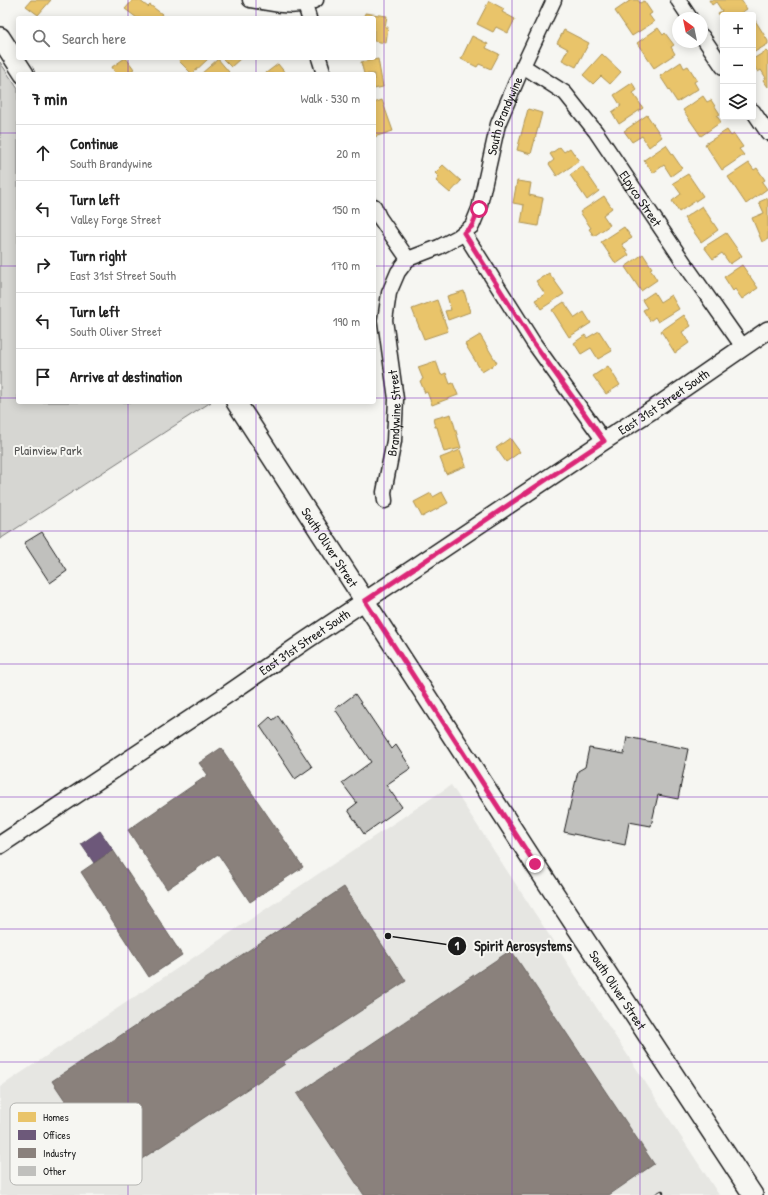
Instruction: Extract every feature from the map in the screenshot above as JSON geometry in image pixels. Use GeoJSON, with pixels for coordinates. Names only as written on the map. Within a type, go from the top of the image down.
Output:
{"type":"FeatureCollection","features":[{"type":"Feature","properties":{"kind":"main road"},"geometry":{"type":"LineString","coordinates":[[0,37],[23,72]]}},
{"type":"Feature","properties":{"kind":"main road","name":"South Oliver Street"},"geometry":{"type":"LineString","coordinates":[[237,404],[528,853],[753,1195]]}},
{"type":"Feature","properties":{"kind":"street"},"geometry":{"type":"LineString","coordinates":[[250,0],[310,8]]}},
{"type":"Feature","properties":{"kind":"street","name":"South Brandywine"},"geometry":{"type":"LineString","coordinates":[[464,233],[472,226],[479,209],[498,124],[554,0]]}},
{"type":"Feature","properties":{"kind":"street"},"geometry":{"type":"LineString","coordinates":[[678,0],[686,12]]}},
{"type":"Feature","properties":{"kind":"street"},"geometry":{"type":"LineString","coordinates":[[708,45],[720,63]]}},
{"type":"Feature","properties":{"kind":"street"},"geometry":{"type":"LineString","coordinates":[[320,60],[324,72]]}},
{"type":"Feature","properties":{"kind":"street","name":"Elpyco Street"},"geometry":{"type":"LineString","coordinates":[[523,66],[565,93],[596,132],[743,347]]}},
{"type":"Feature","properties":{"kind":"street"},"geometry":{"type":"LineString","coordinates":[[756,115],[768,133]]}},
{"type":"Feature","properties":{"kind":"street"},"geometry":{"type":"LineString","coordinates":[[376,210],[408,259],[439,247],[464,233],[533,342],[604,441]]}},
{"type":"Feature","properties":{"kind":"street","name":"Brandywine Street"},"geometry":{"type":"LineString","coordinates":[[385,501],[384,492],[394,441],[396,399],[385,320],[389,293],[398,272],[408,259]]}},
{"type":"Feature","properties":{"kind":"street","name":"East 31st Street South"},"geometry":{"type":"LineString","coordinates":[[0,845],[652,410],[768,330]]}},
{"type":"Feature","properties":{"kind":"shaded area"},"geometry":{"type":"Polygon","coordinates":[[[451,785],[719,1195],[0,1195],[0,1087],[451,785]]]}},
{"type":"Feature","properties":{"kind":"green space","name":"Plainview Park"},"geometry":{"type":"Polygon","coordinates":[[[0,62],[16,86],[16,404],[208,404],[0,539],[0,62]]]}},
{"type":"Feature","properties":{"kind":"building: Homes"},"geometry":{"type":"Polygon","coordinates":[[[31,0],[51,0],[38,15],[26,6],[31,0]]]}},
{"type":"Feature","properties":{"kind":"building: Homes"},"geometry":{"type":"Polygon","coordinates":[[[133,0],[139,0],[148,7],[150,5],[162,14],[160,16],[134,16],[125,9],[133,0]]]}},
{"type":"Feature","properties":{"kind":"building: Homes"},"geometry":{"type":"Polygon","coordinates":[[[631,0],[638,0],[640,3],[644,1],[652,13],[649,15],[654,22],[632,36],[615,11],[631,0]]]}},
{"type":"Feature","properties":{"kind":"building: Homes"},"geometry":{"type":"Polygon","coordinates":[[[709,0],[741,0],[747,9],[742,12],[720,12],[722,11],[716,2],[712,5],[709,0]]]}},
{"type":"Feature","properties":{"kind":"building: Homes"},"geometry":{"type":"Polygon","coordinates":[[[489,1],[504,9],[502,12],[515,19],[508,33],[496,27],[493,32],[477,24],[489,1]]]}},
{"type":"Feature","properties":{"kind":"building: Homes"},"geometry":{"type":"Polygon","coordinates":[[[365,13],[387,16],[385,27],[388,27],[386,43],[376,41],[376,16],[364,16],[365,13]]]}},
{"type":"Feature","properties":{"kind":"building: Homes"},"geometry":{"type":"Polygon","coordinates":[[[756,22],[768,41],[768,44],[756,51],[756,22]]]}},
{"type":"Feature","properties":{"kind":"building: Homes"},"geometry":{"type":"Polygon","coordinates":[[[658,28],[663,35],[665,33],[672,42],[671,47],[675,54],[654,68],[637,43],[658,28]]]}},
{"type":"Feature","properties":{"kind":"building: Homes"},"geometry":{"type":"Polygon","coordinates":[[[564,30],[589,43],[576,67],[562,60],[568,49],[557,43],[564,30]]]}},
{"type":"Feature","properties":{"kind":"building: Homes"},"geometry":{"type":"Polygon","coordinates":[[[472,36],[488,44],[486,48],[499,54],[491,69],[479,64],[477,67],[461,59],[472,36]]]}},
{"type":"Feature","properties":{"kind":"building: Homes"},"geometry":{"type":"Polygon","coordinates":[[[766,51],[768,53],[768,87],[763,80],[766,78],[761,70],[758,72],[756,69],[756,57],[766,51]]]}},
{"type":"Feature","properties":{"kind":"building: Homes"},"geometry":{"type":"Polygon","coordinates":[[[602,54],[621,72],[610,84],[601,76],[593,84],[583,75],[602,54]]]}},
{"type":"Feature","properties":{"kind":"building: Homes"},"geometry":{"type":"Polygon","coordinates":[[[378,59],[383,87],[376,89],[376,72],[364,72],[361,62],[378,59]]]}},
{"type":"Feature","properties":{"kind":"building: Homes"},"geometry":{"type":"Polygon","coordinates":[[[122,60],[127,60],[134,69],[129,72],[115,72],[112,67],[122,60]]]}},
{"type":"Feature","properties":{"kind":"building: Homes"},"geometry":{"type":"Polygon","coordinates":[[[207,60],[194,72],[190,72],[179,61],[207,60]]]}},
{"type":"Feature","properties":{"kind":"building: Homes"},"geometry":{"type":"Polygon","coordinates":[[[217,60],[219,60],[229,72],[203,72],[217,60]]]}},
{"type":"Feature","properties":{"kind":"building: Homes"},"geometry":{"type":"Polygon","coordinates":[[[224,60],[239,60],[231,67],[224,60]]]}},
{"type":"Feature","properties":{"kind":"building: Homes"},"geometry":{"type":"Polygon","coordinates":[[[681,62],[684,68],[688,66],[697,80],[694,82],[698,89],[677,102],[660,76],[681,62]]]}},
{"type":"Feature","properties":{"kind":"building: Homes"},"geometry":{"type":"Polygon","coordinates":[[[278,64],[284,72],[267,72],[278,64]]]}},
{"type":"Feature","properties":{"kind":"building: Homes"},"geometry":{"type":"Polygon","coordinates":[[[632,83],[637,90],[633,93],[643,108],[619,124],[612,112],[621,106],[614,95],[632,83]]]}},
{"type":"Feature","properties":{"kind":"building: Homes"},"geometry":{"type":"Polygon","coordinates":[[[703,96],[707,102],[711,100],[720,114],[717,116],[721,122],[701,136],[683,110],[703,96]]]}},
{"type":"Feature","properties":{"kind":"building: Homes"},"geometry":{"type":"Polygon","coordinates":[[[382,100],[393,131],[376,136],[376,125],[376,102],[382,100]]]}},
{"type":"Feature","properties":{"kind":"building: Homes"},"geometry":{"type":"Polygon","coordinates":[[[528,109],[542,113],[531,154],[517,150],[528,109]]]}},
{"type":"Feature","properties":{"kind":"building: Homes"},"geometry":{"type":"Polygon","coordinates":[[[647,115],[662,137],[649,147],[642,136],[632,142],[624,131],[647,115]]]}},
{"type":"Feature","properties":{"kind":"building: Homes"},"geometry":{"type":"Polygon","coordinates":[[[727,130],[731,136],[734,134],[743,147],[739,149],[744,155],[722,170],[705,144],[727,130]]]}},
{"type":"Feature","properties":{"kind":"building: Homes"},"geometry":{"type":"Polygon","coordinates":[[[666,145],[682,168],[671,176],[664,165],[653,173],[644,160],[666,145]]]}},
{"type":"Feature","properties":{"kind":"building: Homes"},"geometry":{"type":"Polygon","coordinates":[[[560,147],[564,152],[570,148],[579,161],[557,176],[549,164],[554,160],[550,154],[560,147]]]}},
{"type":"Feature","properties":{"kind":"building: Homes"},"geometry":{"type":"Polygon","coordinates":[[[749,163],[754,170],[757,168],[765,180],[762,182],[767,189],[746,204],[728,177],[749,163]]]}},
{"type":"Feature","properties":{"kind":"building: Homes"},"geometry":{"type":"Polygon","coordinates":[[[443,165],[461,181],[450,193],[436,181],[439,177],[435,173],[443,165]]]}},
{"type":"Feature","properties":{"kind":"building: Homes"},"geometry":{"type":"Polygon","coordinates":[[[582,166],[599,191],[587,200],[570,175],[582,166]]]}},
{"type":"Feature","properties":{"kind":"building: Homes"},"geometry":{"type":"Polygon","coordinates":[[[688,174],[703,196],[679,212],[672,201],[681,194],[673,183],[688,174]]]}},
{"type":"Feature","properties":{"kind":"building: Homes"},"geometry":{"type":"Polygon","coordinates":[[[517,181],[531,183],[529,195],[543,198],[538,226],[521,223],[524,205],[513,203],[517,181]]]}},
{"type":"Feature","properties":{"kind":"building: Homes"},"geometry":{"type":"Polygon","coordinates":[[[604,196],[612,208],[603,215],[610,225],[594,236],[589,229],[591,228],[580,212],[604,196]]]}},
{"type":"Feature","properties":{"kind":"building: Homes"},"geometry":{"type":"Polygon","coordinates":[[[768,198],[768,239],[762,242],[752,218],[764,213],[759,202],[768,198]]]}},
{"type":"Feature","properties":{"kind":"building: Homes"},"geometry":{"type":"Polygon","coordinates":[[[702,206],[718,230],[701,242],[684,218],[702,206]]]}},
{"type":"Feature","properties":{"kind":"building: Homes"},"geometry":{"type":"Polygon","coordinates":[[[624,227],[632,238],[622,244],[629,255],[616,264],[601,242],[624,227]]]}},
{"type":"Feature","properties":{"kind":"building: Homes"},"geometry":{"type":"Polygon","coordinates":[[[726,233],[742,256],[730,264],[722,253],[713,259],[704,247],[726,233]]]}},
{"type":"Feature","properties":{"kind":"building: Homes"},"geometry":{"type":"Polygon","coordinates":[[[643,254],[652,268],[650,269],[657,280],[641,291],[625,267],[643,254]]]}},
{"type":"Feature","properties":{"kind":"building: Homes"},"geometry":{"type":"Polygon","coordinates":[[[742,265],[758,288],[742,299],[735,289],[733,291],[724,277],[742,265]]]}},
{"type":"Feature","properties":{"kind":"building: Homes"},"geometry":{"type":"Polygon","coordinates":[[[549,273],[564,294],[541,309],[535,300],[545,294],[536,281],[549,273]]]}},
{"type":"Feature","properties":{"kind":"building: Homes"},"geometry":{"type":"Polygon","coordinates":[[[464,291],[470,312],[448,320],[445,311],[451,310],[447,296],[464,291]]]}},
{"type":"Feature","properties":{"kind":"building: Homes"},"geometry":{"type":"Polygon","coordinates":[[[654,292],[660,302],[671,295],[679,309],[658,322],[655,317],[650,321],[643,310],[647,308],[642,300],[654,292]]]}},
{"type":"Feature","properties":{"kind":"building: Homes"},"geometry":{"type":"Polygon","coordinates":[[[437,300],[448,331],[424,339],[412,309],[437,300]]]}},
{"type":"Feature","properties":{"kind":"building: Homes"},"geometry":{"type":"Polygon","coordinates":[[[564,302],[575,318],[584,312],[591,323],[569,337],[552,310],[564,302]]]}},
{"type":"Feature","properties":{"kind":"building: Homes"},"geometry":{"type":"Polygon","coordinates":[[[684,315],[691,326],[682,332],[689,343],[675,353],[661,331],[684,315]]]}},
{"type":"Feature","properties":{"kind":"building: Homes"},"geometry":{"type":"Polygon","coordinates":[[[599,331],[612,351],[598,359],[591,348],[581,354],[574,343],[585,335],[587,338],[599,331]]]}},
{"type":"Feature","properties":{"kind":"building: Homes"},"geometry":{"type":"Polygon","coordinates":[[[480,335],[497,363],[482,372],[465,344],[480,335]]]}},
{"type":"Feature","properties":{"kind":"building: Homes"},"geometry":{"type":"Polygon","coordinates":[[[436,361],[441,375],[446,373],[450,384],[453,383],[458,395],[432,405],[427,392],[425,393],[420,381],[423,379],[418,367],[436,361]]]}},
{"type":"Feature","properties":{"kind":"building: Homes"},"geometry":{"type":"Polygon","coordinates":[[[608,366],[620,385],[606,394],[593,376],[608,366]]]}},
{"type":"Feature","properties":{"kind":"building: Homes"},"geometry":{"type":"Polygon","coordinates":[[[451,414],[461,448],[444,452],[437,427],[435,427],[433,419],[451,414]]]}},
{"type":"Feature","properties":{"kind":"building: Homes"},"geometry":{"type":"Polygon","coordinates":[[[510,438],[520,452],[506,462],[496,448],[510,438]]]}},
{"type":"Feature","properties":{"kind":"building: Homes"},"geometry":{"type":"Polygon","coordinates":[[[460,450],[466,466],[446,474],[440,458],[460,450]]]}},
{"type":"Feature","properties":{"kind":"building: Homes"},"geometry":{"type":"Polygon","coordinates":[[[442,492],[448,503],[422,517],[414,502],[431,493],[433,497],[442,492]]]}},
{"type":"Feature","properties":{"kind":"building: Offices"},"geometry":{"type":"Polygon","coordinates":[[[100,831],[113,850],[94,863],[81,844],[100,831]]]}},
{"type":"Feature","properties":{"kind":"building: Industry"},"geometry":{"type":"Polygon","coordinates":[[[221,748],[303,867],[250,902],[218,854],[167,889],[128,830],[208,775],[199,763],[221,748]]]}},
{"type":"Feature","properties":{"kind":"building: Industry"},"geometry":{"type":"Polygon","coordinates":[[[113,850],[182,955],[149,977],[81,872],[113,850]]]}},
{"type":"Feature","properties":{"kind":"building: Industry"},"geometry":{"type":"Polygon","coordinates":[[[344,887],[406,981],[283,1062],[285,1064],[142,1159],[142,1103],[67,1103],[52,1081],[344,887]]]}},
{"type":"Feature","properties":{"kind":"building: Industry"},"geometry":{"type":"Polygon","coordinates":[[[511,950],[654,1164],[609,1195],[364,1195],[297,1094],[511,950]]]}},
{"type":"Feature","properties":{"kind":"building: Other"},"geometry":{"type":"Polygon","coordinates":[[[42,532],[67,571],[50,583],[24,543],[42,532]]]}},
{"type":"Feature","properties":{"kind":"building: Other"},"geometry":{"type":"Polygon","coordinates":[[[355,694],[392,749],[396,745],[411,768],[386,785],[402,807],[364,834],[348,810],[357,803],[342,783],[371,762],[335,709],[355,694]]]}},
{"type":"Feature","properties":{"kind":"building: Other"},"geometry":{"type":"Polygon","coordinates":[[[278,716],[312,767],[295,779],[260,726],[270,717],[273,720],[278,716]]]}},
{"type":"Feature","properties":{"kind":"building: Other"},"geometry":{"type":"Polygon","coordinates":[[[627,737],[688,749],[678,799],[658,795],[651,826],[629,822],[625,845],[564,832],[578,771],[585,767],[589,748],[624,754],[627,737]]]}},
{"type":"Feature","properties":{"kind":"railway"},"geometry":{"type":"LineString","coordinates":[[657,1195],[662,1192]]}},
{"type":"Feature","properties":{"kind":"place","name":"Spirit Aerosystems"},"geometry":{"type":"Point","coordinates":[388,936]}},
{"type":"Feature","properties":{"kind":"route"},"geometry":{"type":"LineString","coordinates":[[479,209],[472,226],[464,233],[533,342],[604,441],[365,601],[535,864]]}}]}
